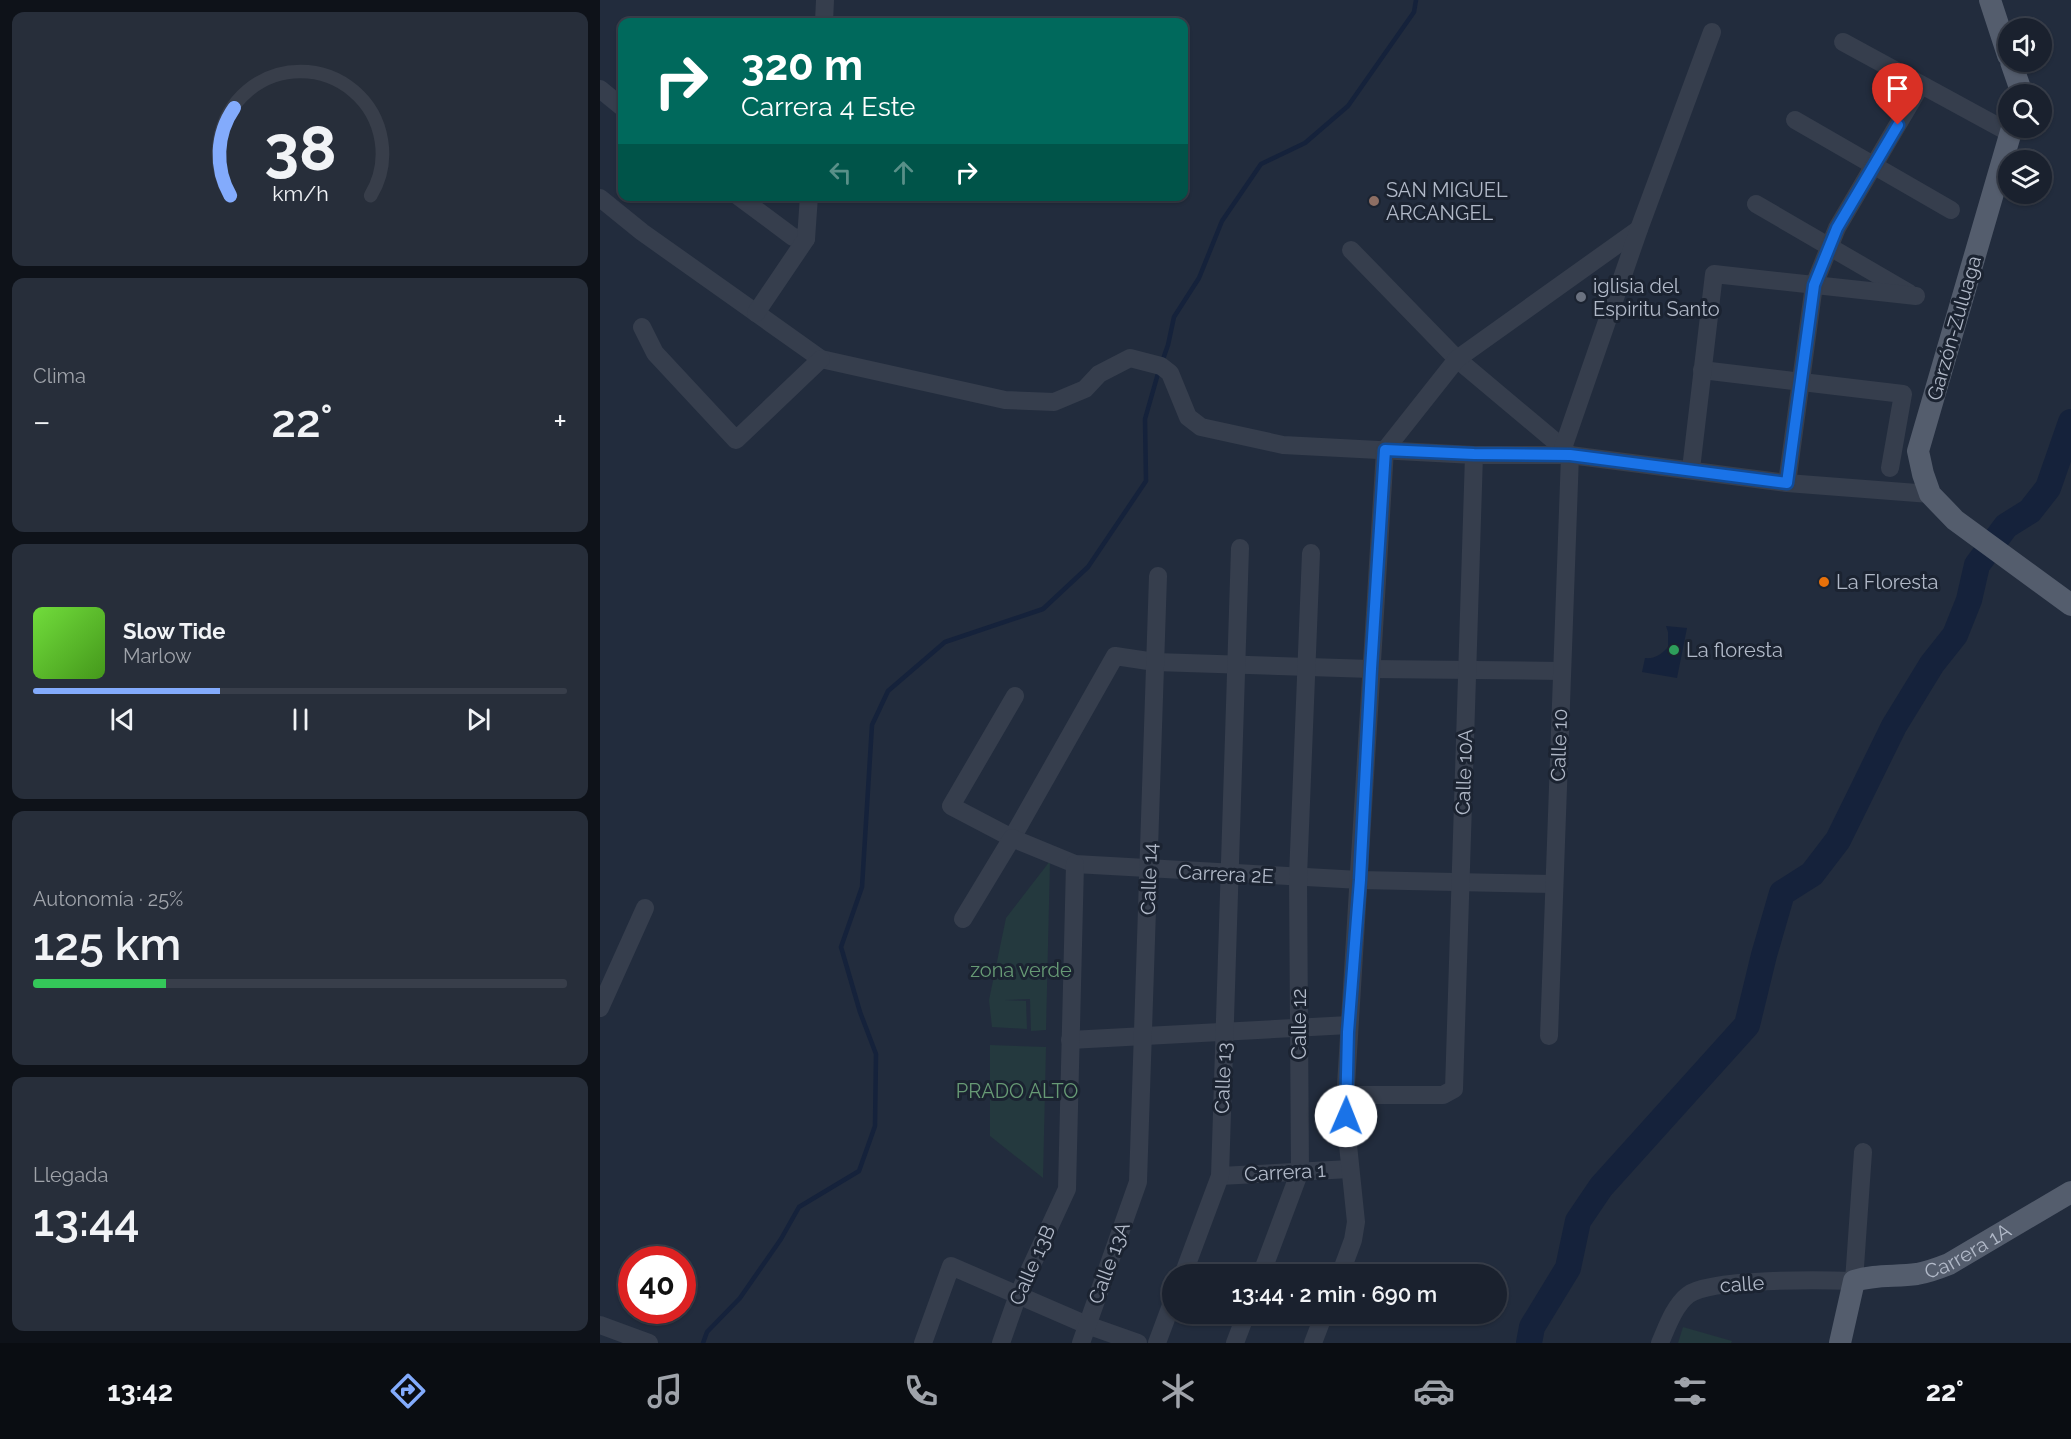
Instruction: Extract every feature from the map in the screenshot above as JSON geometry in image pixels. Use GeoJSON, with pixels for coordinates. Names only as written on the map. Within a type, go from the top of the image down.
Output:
{"type":"FeatureCollection","features":[{"type":"Feature","properties":{"kind":"main road"},"geometry":{"type":"LineString","coordinates":[[1990,0],[1998,24]]}},
{"type":"Feature","properties":{"kind":"main road","name":"Garzón-Zuluaga"},"geometry":{"type":"LineString","coordinates":[[2009,138],[1918,451],[1930,494],[1956,520],[2071,605]]}},
{"type":"Feature","properties":{"kind":"main road","name":"Carrera 1A"},"geometry":{"type":"LineString","coordinates":[[1854,1281],[1875,1275],[1915,1274],[1932,1271],[1949,1264],[2071,1192]]}},
{"type":"Feature","properties":{"kind":"main road"},"geometry":{"type":"LineString","coordinates":[[1840,1343],[1854,1281]]}},
{"type":"Feature","properties":{"kind":"street"},"geometry":{"type":"LineString","coordinates":[[824,18],[825,0]]}},
{"type":"Feature","properties":{"kind":"street","name":"Calle 10"},"geometry":{"type":"LineString","coordinates":[[1549,1036],[1567,451],[1639,229],[1712,32]]}},
{"type":"Feature","properties":{"kind":"street"},"geometry":{"type":"LineString","coordinates":[[1843,42],[1998,124]]}},
{"type":"Feature","properties":{"kind":"street"},"geometry":{"type":"LineString","coordinates":[[1787,483],[1814,285],[1837,228],[1921,85]]}},
{"type":"Feature","properties":{"kind":"street"},"geometry":{"type":"LineString","coordinates":[[600,89],[618,104]]}},
{"type":"Feature","properties":{"kind":"street"},"geometry":{"type":"LineString","coordinates":[[1795,120],[1952,210]]}},
{"type":"Feature","properties":{"kind":"street"},"geometry":{"type":"LineString","coordinates":[[600,198],[642,232],[821,359],[1005,400],[1054,402],[1085,389],[1099,374],[1130,358],[1161,366],[1170,373],[1188,417],[1202,427],[1283,445],[1474,454],[1567,451],[1787,483],[1930,494]]}},
{"type":"Feature","properties":{"kind":"street"},"geometry":{"type":"LineString","coordinates":[[745,201],[793,237],[806,239]]}},
{"type":"Feature","properties":{"kind":"street"},"geometry":{"type":"LineString","coordinates":[[756,313],[806,239],[809,201]]}},
{"type":"Feature","properties":{"kind":"street"},"geometry":{"type":"LineString","coordinates":[[1691,469],[1713,274],[1916,297],[1756,204]]}},
{"type":"Feature","properties":{"kind":"street"},"geometry":{"type":"LineString","coordinates":[[1344,1264],[1353,1240],[1356,1222],[1350,1169],[1346,1095],[1385,450],[1456,359],[1639,229]]}},
{"type":"Feature","properties":{"kind":"street"},"geometry":{"type":"LineString","coordinates":[[1351,250],[1456,359],[1567,451]]}},
{"type":"Feature","properties":{"kind":"street"},"geometry":{"type":"LineString","coordinates":[[642,327],[655,352],[736,440],[821,359]]}},
{"type":"Feature","properties":{"kind":"street"},"geometry":{"type":"LineString","coordinates":[[1702,370],[1902,394],[1890,468]]}},
{"type":"Feature","properties":{"kind":"street","name":"Calle 10A"},"geometry":{"type":"LineString","coordinates":[[1346,1095],[1443,1095],[1454,1089],[1474,454]]}},
{"type":"Feature","properties":{"kind":"street","name":"Calle 13"},"geometry":{"type":"LineString","coordinates":[[1186,1264],[1220,1176],[1240,548]]}},
{"type":"Feature","properties":{"kind":"street","name":"Calle 12"},"geometry":{"type":"LineString","coordinates":[[1300,1172],[1298,877],[1311,553]]}},
{"type":"Feature","properties":{"kind":"street","name":"Calle 14"},"geometry":{"type":"LineString","coordinates":[[1138,1182],[1158,576]]}},
{"type":"Feature","properties":{"kind":"street"},"geometry":{"type":"LineString","coordinates":[[963,919],[1012,838],[1115,656],[1155,662],[1236,665],[1562,671]]}},
{"type":"Feature","properties":{"kind":"street","name":"Carrera 2E"},"geometry":{"type":"LineString","coordinates":[[1015,696],[951,806],[1012,838],[1075,864],[1149,870],[1360,880],[1554,884]]}},
{"type":"Feature","properties":{"kind":"street"},"geometry":{"type":"LineString","coordinates":[[1075,864],[1070,1040],[1349,1025]]}},
{"type":"Feature","properties":{"kind":"street"},"geometry":{"type":"LineString","coordinates":[[600,1008],[645,908]]}},
{"type":"Feature","properties":{"kind":"street","name":"Calle 13B"},"geometry":{"type":"LineString","coordinates":[[1000,1343],[1018,1295],[1067,1189],[1070,1040]]}},
{"type":"Feature","properties":{"kind":"street"},"geometry":{"type":"LineString","coordinates":[[1854,1281],[1863,1152]]}},
{"type":"Feature","properties":{"kind":"street","name":"Carrera 1"},"geometry":{"type":"LineString","coordinates":[[1220,1176],[1350,1169]]}},
{"type":"Feature","properties":{"kind":"street"},"geometry":{"type":"LineString","coordinates":[[1265,1264],[1300,1172]]}},
{"type":"Feature","properties":{"kind":"street","name":"Calle 13A"},"geometry":{"type":"LineString","coordinates":[[1081,1343],[1138,1182]]}},
{"type":"Feature","properties":{"kind":"street"},"geometry":{"type":"LineString","coordinates":[[923,1343],[951,1266],[1087,1325],[1138,1343]]}},
{"type":"Feature","properties":{"kind":"street","name":"calle"},"geometry":{"type":"LineString","coordinates":[[1660,1343],[1677,1309],[1688,1294],[1707,1286],[1802,1279],[1854,1281]]}},
{"type":"Feature","properties":{"kind":"street"},"geometry":{"type":"LineString","coordinates":[[1157,1343],[1164,1324]]}},
{"type":"Feature","properties":{"kind":"street"},"geometry":{"type":"LineString","coordinates":[[1236,1343],[1243,1324]]}},
{"type":"Feature","properties":{"kind":"street"},"geometry":{"type":"LineString","coordinates":[[1313,1343],[1320,1324]]}},
{"type":"Feature","properties":{"kind":"street"},"geometry":{"type":"LineString","coordinates":[[600,1325],[649,1343]]}},
{"type":"Feature","properties":{"kind":"green space","name":"zona verde"},"geometry":{"type":"Polygon","coordinates":[[[1050,861],[1046,1030],[1031,1031],[1030,999],[1004,1000],[1026,1001],[1027,1029],[992,1027],[989,1000],[1006,918],[1050,861]]]}},
{"type":"Feature","properties":{"kind":"green space","name":"PRADO ALTO"},"geometry":{"type":"Polygon","coordinates":[[[990,1045],[1046,1047],[1043,1178],[990,1136],[990,1045]]]}},
{"type":"Feature","properties":{"kind":"green space"},"geometry":{"type":"Polygon","coordinates":[[[1683,1327],[1732,1341],[1731,1343],[1678,1343],[1683,1327]]]}},
{"type":"Feature","properties":{"kind":"water","name":"La floresta"},"geometry":{"type":"Polygon","coordinates":[[[1666,626],[1687,628],[1677,678],[1642,672],[1645,658],[1657,656],[1668,647],[1666,626]]]}},
{"type":"Feature","properties":{"kind":"waterway"},"geometry":{"type":"LineString","coordinates":[[1162,362],[1174,317],[1199,278],[1222,221],[1261,164],[1305,143],[1348,106],[1414,12],[1416,0]]}},
{"type":"Feature","properties":{"kind":"waterway"},"geometry":{"type":"LineString","coordinates":[[703,1343],[707,1332],[740,1298],[781,1239],[799,1207],[859,1171],[875,1126],[876,1054],[860,1012],[841,947],[862,887],[872,725],[888,691],[945,642],[1043,609],[1088,567],[1146,481],[1145,419],[1159,370]]}},
{"type":"Feature","properties":{"kind":"waterway"},"geometry":{"type":"LineString","coordinates":[[1529,1343],[1532,1327],[1568,1268],[1578,1221],[1601,1187],[1747,1025],[1782,893],[1812,874],[1838,840],[1894,726],[1932,664],[1955,635],[1969,600],[1977,565],[2006,526],[2030,511],[2048,488],[2071,422]]}},
{"type":"Feature","properties":{"kind":"place","name":"SAN MIGUEL ARCANGEL"},"geometry":{"type":"Point","coordinates":[1374,201]}},
{"type":"Feature","properties":{"kind":"place","name":"iglisia del Espiritu Santo"},"geometry":{"type":"Point","coordinates":[1581,297]}},
{"type":"Feature","properties":{"kind":"place","name":"La Floresta"},"geometry":{"type":"Point","coordinates":[1824,582]}},
{"type":"Feature","properties":{"kind":"place","name":"La floresta"},"geometry":{"type":"Point","coordinates":[1674,650]}},
{"type":"Feature","properties":{"kind":"route"},"geometry":{"type":"LineString","coordinates":[[1346,1116],[1348,1032],[1360,880],[1385,450],[1570,455],[1787,483],[1814,285],[1837,228],[1898,125]]}}]}
